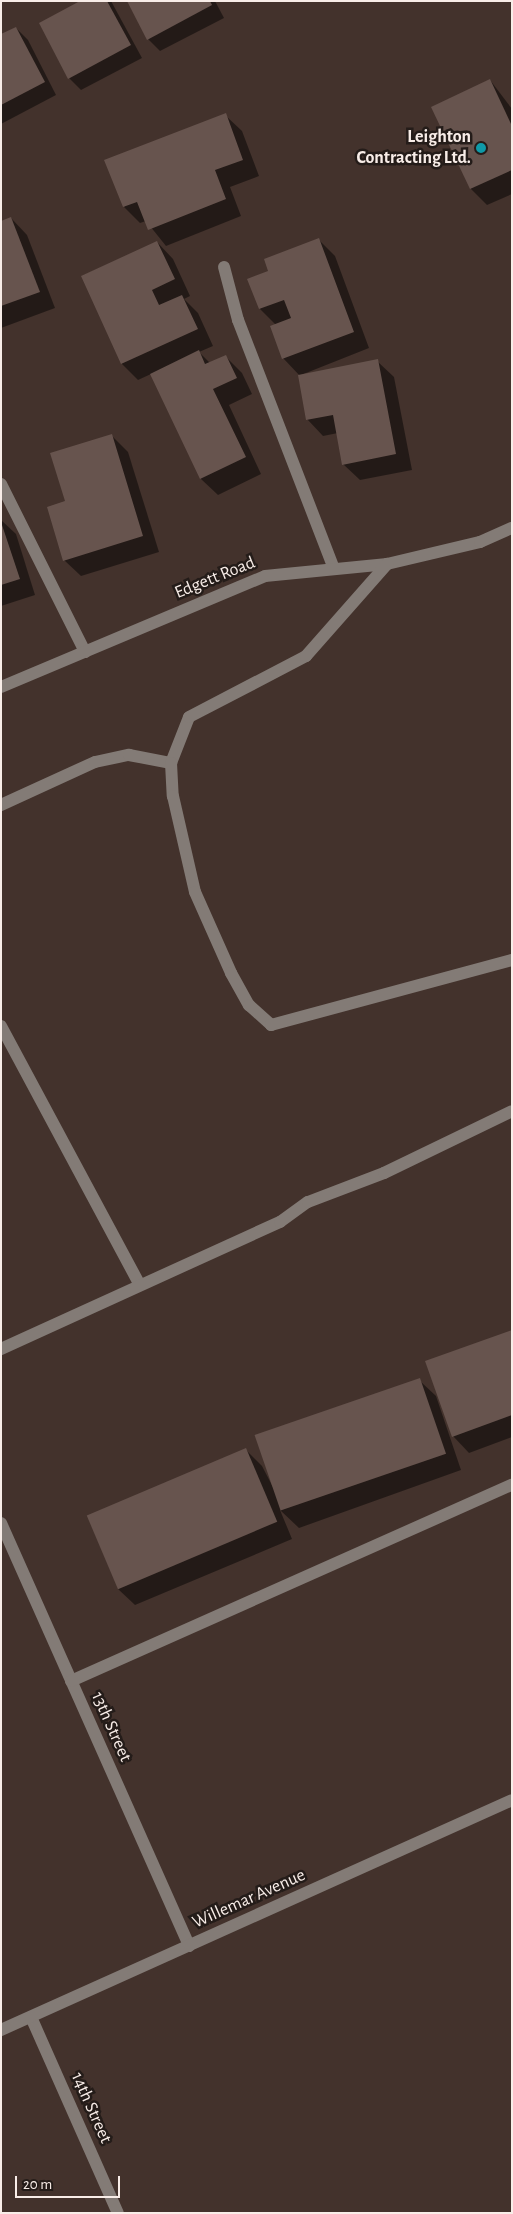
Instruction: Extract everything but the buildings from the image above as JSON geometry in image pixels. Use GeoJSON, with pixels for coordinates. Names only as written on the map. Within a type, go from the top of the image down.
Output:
{"type":"FeatureCollection","features":[{"type":"Feature","properties":{"kind":"street"},"geometry":{"type":"LineString","coordinates":[[224,267],[238,320],[334,569]]}},
{"type":"Feature","properties":{"kind":"street"},"geometry":{"type":"LineString","coordinates":[[1,484],[84,652]]}},
{"type":"Feature","properties":{"kind":"street","name":"Edgett Road"},"geometry":{"type":"LineString","coordinates":[[1,687],[265,576],[387,564],[480,542],[512,528]]}},
{"type":"Feature","properties":{"kind":"street"},"geometry":{"type":"LineString","coordinates":[[387,564],[306,656],[189,717],[170,763],[173,796],[195,892],[230,973],[249,1004],[271,1025],[512,960]]}},
{"type":"Feature","properties":{"kind":"street"},"geometry":{"type":"LineString","coordinates":[[1,805],[95,762],[129,755],[170,763]]}},
{"type":"Feature","properties":{"kind":"street"},"geometry":{"type":"LineString","coordinates":[[1,1026],[139,1283]]}},
{"type":"Feature","properties":{"kind":"street"},"geometry":{"type":"LineString","coordinates":[[1,1349],[139,1283],[280,1222],[308,1202],[384,1173],[512,1111]]}},
{"type":"Feature","properties":{"kind":"street"},"geometry":{"type":"LineString","coordinates":[[71,1681],[512,1485]]}},
{"type":"Feature","properties":{"kind":"street","name":"13th Street"},"geometry":{"type":"LineString","coordinates":[[1,1523],[189,1946]]}},
{"type":"Feature","properties":{"kind":"street","name":"Willemar Avenue"},"geometry":{"type":"LineString","coordinates":[[1,2030],[512,1800]]}},
{"type":"Feature","properties":{"kind":"street","name":"14th Street"},"geometry":{"type":"LineString","coordinates":[[31,2017],[118,2213]]}},
{"type":"Feature","properties":{"kind":"place","name":"Leighton Contracting Ltd."},"geometry":{"type":"Point","coordinates":[481,148]}}]}
